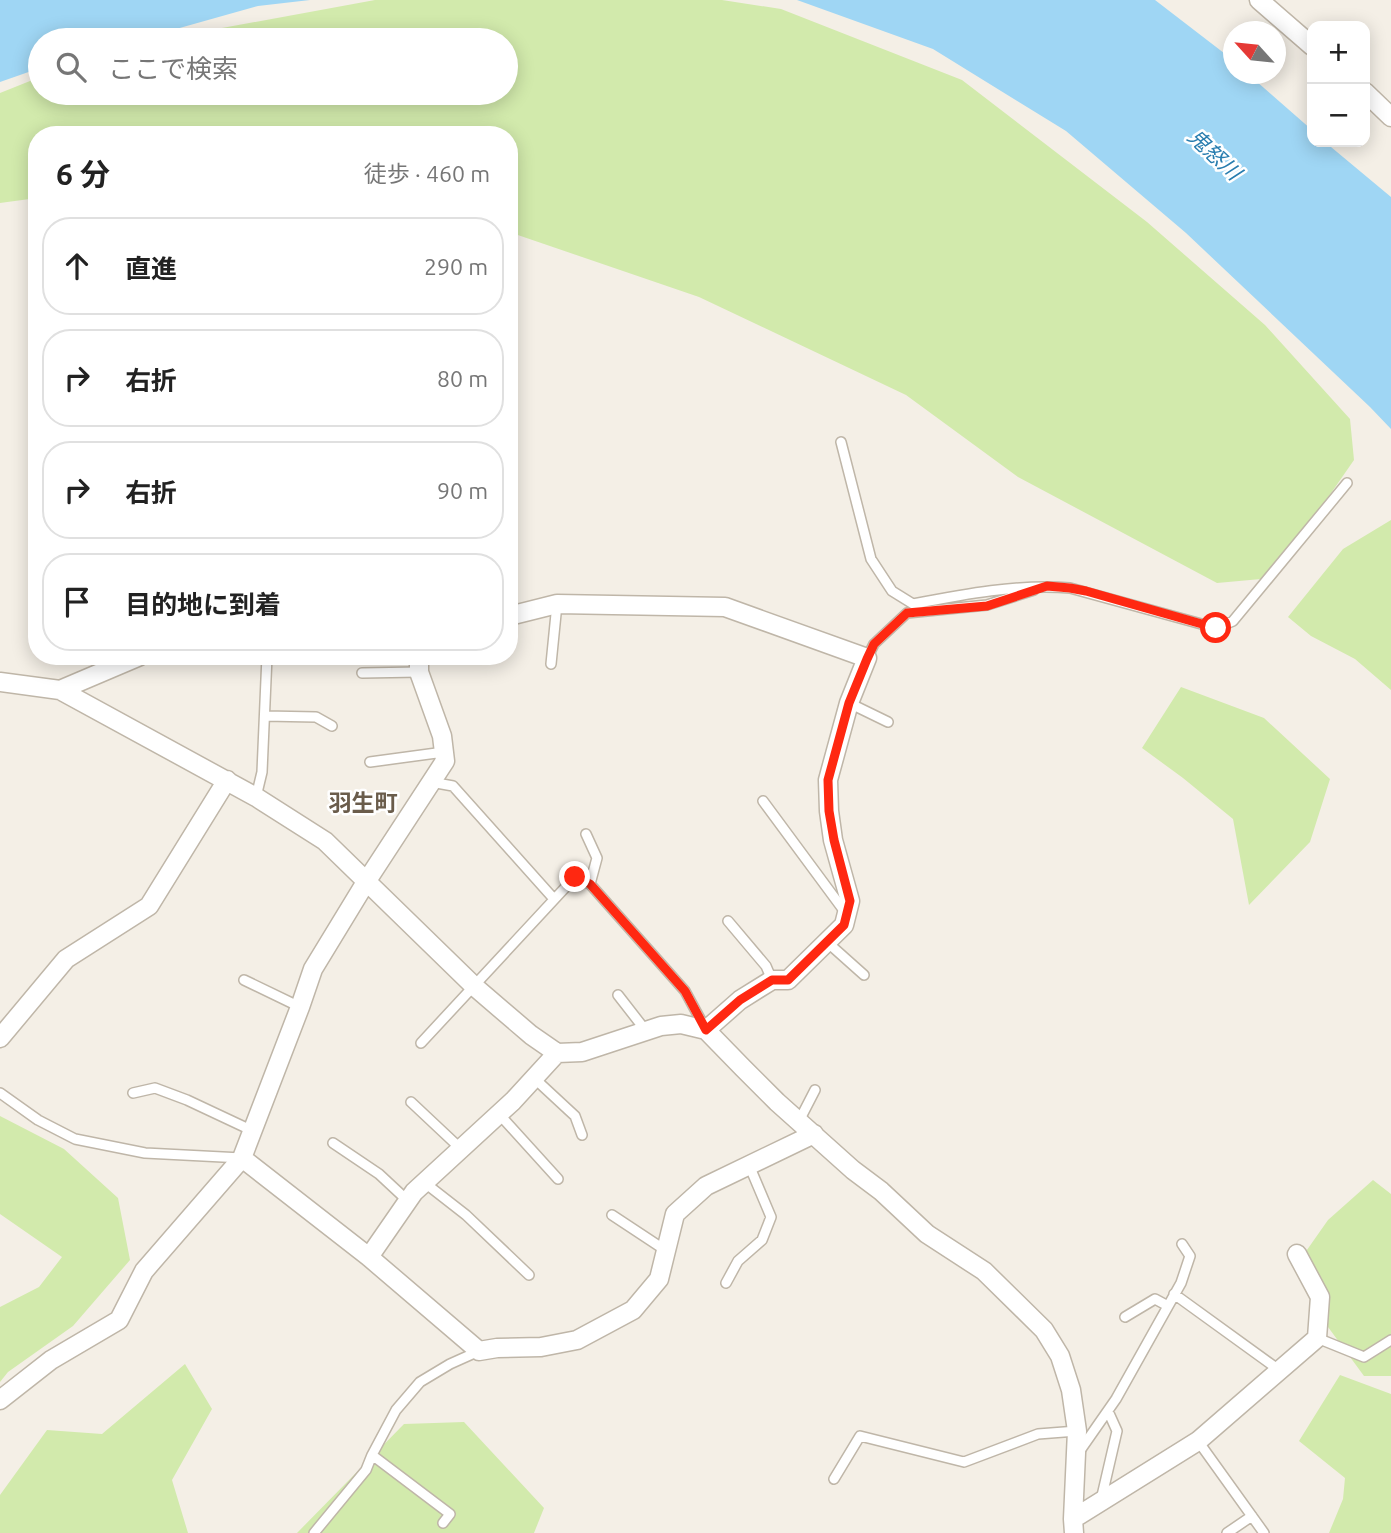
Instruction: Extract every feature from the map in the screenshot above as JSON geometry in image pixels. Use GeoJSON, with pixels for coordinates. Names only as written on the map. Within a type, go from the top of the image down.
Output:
{"type":"FeatureCollection","features":[{"type":"Feature","properties":{"kind":"street"},"geometry":{"type":"LineString","coordinates":[[1259,0],[1307,42]]}},
{"type":"Feature","properties":{"kind":"street"},"geometry":{"type":"LineString","coordinates":[[1370,97],[1391,117]]}},
{"type":"Feature","properties":{"kind":"street"},"geometry":{"type":"LineString","coordinates":[[518,613],[557,604],[725,607],[867,659],[849,703],[828,780],[834,840],[850,901],[844,925],[788,980],[772,980],[740,1000],[706,1030]]}},
{"type":"Feature","properties":{"kind":"street"},"geometry":{"type":"LineString","coordinates":[[60,690],[119,665]]}},
{"type":"Feature","properties":{"kind":"street"},"geometry":{"type":"LineString","coordinates":[[0,1400],[51,1360],[119,1320],[144,1271],[242,1158],[313,969],[445,761],[442,736],[419,665]]}},
{"type":"Feature","properties":{"kind":"street"},"geometry":{"type":"LineString","coordinates":[[0,682],[60,690],[227,780],[325,841],[475,987],[531,1035],[557,1053],[582,1052],[661,1026],[681,1024],[706,1030],[743,1069],[853,1170],[881,1191],[927,1234],[984,1271],[1044,1330],[1060,1356],[1071,1390],[1077,1431],[1073,1526]]}},
{"type":"Feature","properties":{"kind":"street"},"geometry":{"type":"LineString","coordinates":[[0,1038],[66,959],[149,906],[227,780]]}},
{"type":"Feature","properties":{"kind":"street"},"geometry":{"type":"LineString","coordinates":[[369,1257],[414,1192],[499,1114],[557,1053]]}},
{"type":"Feature","properties":{"kind":"street"},"geometry":{"type":"LineString","coordinates":[[242,1158],[369,1257],[479,1351],[541,1347],[577,1340],[633,1310],[659,1279],[675,1214],[705,1186],[814,1134]]}},
{"type":"Feature","properties":{"kind":"street"},"geometry":{"type":"LineString","coordinates":[[1073,1526],[1101,1501],[1198,1441],[1317,1338],[1320,1297],[1297,1254]]}},
{"type":"Feature","properties":{"kind":"lane"},"geometry":{"type":"LineString","coordinates":[[841,442],[872,559],[892,591],[913,604],[982,590],[1047,586],[1086,591],[1216,628],[1233,621],[1347,483]]}},
{"type":"Feature","properties":{"kind":"lane"},"geometry":{"type":"LineString","coordinates":[[867,659],[874,644],[907,613],[987,606],[1047,586]]}},
{"type":"Feature","properties":{"kind":"lane"},"geometry":{"type":"LineString","coordinates":[[551,664],[557,604]]}},
{"type":"Feature","properties":{"kind":"lane"},"geometry":{"type":"LineString","coordinates":[[256,797],[262,772],[267,665]]}},
{"type":"Feature","properties":{"kind":"lane"},"geometry":{"type":"LineString","coordinates":[[362,673],[413,665]]}},
{"type":"Feature","properties":{"kind":"lane"},"geometry":{"type":"LineString","coordinates":[[849,703],[888,722]]}},
{"type":"Feature","properties":{"kind":"lane"},"geometry":{"type":"LineString","coordinates":[[265,716],[316,717],[332,726]]}},
{"type":"Feature","properties":{"kind":"lane"},"geometry":{"type":"LineString","coordinates":[[370,762],[444,752]]}},
{"type":"Feature","properties":{"kind":"lane"},"geometry":{"type":"LineString","coordinates":[[431,782],[453,786],[554,899]]}},
{"type":"Feature","properties":{"kind":"lane"},"geometry":{"type":"LineString","coordinates":[[763,800],[847,914]]}},
{"type":"Feature","properties":{"kind":"lane"},"geometry":{"type":"LineString","coordinates":[[586,834],[597,858],[590,884]]}},
{"type":"Feature","properties":{"kind":"lane"},"geometry":{"type":"LineString","coordinates":[[421,1043],[575,877],[590,884],[685,991],[706,1030]]}},
{"type":"Feature","properties":{"kind":"lane"},"geometry":{"type":"LineString","coordinates":[[728,921],[766,966],[772,980]]}},
{"type":"Feature","properties":{"kind":"lane"},"geometry":{"type":"LineString","coordinates":[[827,942],[864,975]]}},
{"type":"Feature","properties":{"kind":"lane"},"geometry":{"type":"LineString","coordinates":[[244,980],[300,1007]]}},
{"type":"Feature","properties":{"kind":"lane"},"geometry":{"type":"LineString","coordinates":[[618,995],[646,1031]]}},
{"type":"Feature","properties":{"kind":"lane"},"geometry":{"type":"LineString","coordinates":[[534,1078],[575,1116],[582,1135]]}},
{"type":"Feature","properties":{"kind":"lane"},"geometry":{"type":"LineString","coordinates":[[133,1093],[155,1088],[253,1131]]}},
{"type":"Feature","properties":{"kind":"lane"},"geometry":{"type":"LineString","coordinates":[[799,1121],[815,1090]]}},
{"type":"Feature","properties":{"kind":"lane"},"geometry":{"type":"LineString","coordinates":[[0,1093],[38,1120],[75,1139],[145,1153],[242,1158]]}},
{"type":"Feature","properties":{"kind":"lane"},"geometry":{"type":"LineString","coordinates":[[411,1102],[461,1149]]}},
{"type":"Feature","properties":{"kind":"lane"},"geometry":{"type":"LineString","coordinates":[[499,1114],[558,1179]]}},
{"type":"Feature","properties":{"kind":"lane"},"geometry":{"type":"LineString","coordinates":[[333,1143],[379,1174],[408,1201]]}},
{"type":"Feature","properties":{"kind":"lane"},"geometry":{"type":"LineString","coordinates":[[726,1283],[738,1261],[762,1240],[771,1217],[749,1165]]}},
{"type":"Feature","properties":{"kind":"lane"},"geometry":{"type":"LineString","coordinates":[[425,1183],[466,1215],[529,1275]]}},
{"type":"Feature","properties":{"kind":"lane"},"geometry":{"type":"LineString","coordinates":[[612,1215],[666,1250]]}},
{"type":"Feature","properties":{"kind":"lane"},"geometry":{"type":"LineString","coordinates":[[1076,1457],[1108,1411],[1181,1283],[1190,1256],[1182,1244]]}},
{"type":"Feature","properties":{"kind":"lane"},"geometry":{"type":"LineString","coordinates":[[1174,1294],[1279,1370]]}},
{"type":"Feature","properties":{"kind":"lane"},"geometry":{"type":"LineString","coordinates":[[1125,1317],[1155,1299],[1168,1306]]}},
{"type":"Feature","properties":{"kind":"lane"},"geometry":{"type":"LineString","coordinates":[[1317,1338],[1364,1357],[1391,1340]]}},
{"type":"Feature","properties":{"kind":"lane"},"geometry":{"type":"LineString","coordinates":[[314,1533],[366,1470],[396,1410],[420,1382],[479,1351]]}},
{"type":"Feature","properties":{"kind":"lane"},"geometry":{"type":"LineString","coordinates":[[1101,1501],[1117,1431],[1108,1411]]}},
{"type":"Feature","properties":{"kind":"lane"},"geometry":{"type":"LineString","coordinates":[[834,1479],[860,1436],[964,1462],[1038,1434],[1077,1431]]}},
{"type":"Feature","properties":{"kind":"lane"},"geometry":{"type":"LineString","coordinates":[[1198,1441],[1264,1533]]}},
{"type":"Feature","properties":{"kind":"lane"},"geometry":{"type":"LineString","coordinates":[[372,1455],[450,1514],[443,1523]]}},
{"type":"Feature","properties":{"kind":"lane"},"geometry":{"type":"LineString","coordinates":[[1227,1533],[1252,1516]]}},
{"type":"Feature","properties":{"kind":"green space"},"geometry":{"type":"Polygon","coordinates":[[[375,0],[722,0],[781,9],[962,80],[1147,222],[1265,325],[1350,419],[1354,460],[1272,578],[1217,583],[1018,477],[906,395],[699,297],[518,235],[518,126],[28,126],[28,199],[0,203],[0,93],[28,82],[28,105],[518,105],[518,28],[222,28],[375,0]]]}},
{"type":"Feature","properties":{"kind":"green space"},"geometry":{"type":"Polygon","coordinates":[[[1391,520],[1391,690],[1355,659],[1311,636],[1288,617],[1343,549],[1391,520]]]}},
{"type":"Feature","properties":{"kind":"green space"},"geometry":{"type":"Polygon","coordinates":[[[1181,687],[1264,718],[1330,779],[1310,842],[1249,905],[1233,819],[1142,748],[1181,687]]]}},
{"type":"Feature","properties":{"kind":"green space"},"geometry":{"type":"Polygon","coordinates":[[[0,1116],[64,1149],[118,1198],[130,1260],[73,1326],[8,1372],[0,1382],[0,1307],[39,1287],[62,1257],[0,1214],[0,1116]]]}},
{"type":"Feature","properties":{"kind":"green space"},"geometry":{"type":"Polygon","coordinates":[[[1373,1180],[1391,1194],[1391,1376],[1364,1376],[1317,1312],[1295,1267],[1328,1220],[1373,1180]]]}},
{"type":"Feature","properties":{"kind":"green space"},"geometry":{"type":"Polygon","coordinates":[[[185,1364],[212,1409],[172,1480],[188,1533],[0,1533],[0,1495],[47,1430],[102,1434],[185,1364]]]}},
{"type":"Feature","properties":{"kind":"green space"},"geometry":{"type":"Polygon","coordinates":[[[1340,1375],[1391,1394],[1391,1533],[1329,1533],[1343,1499],[1345,1478],[1299,1441],[1340,1375]]]}},
{"type":"Feature","properties":{"kind":"green space"},"geometry":{"type":"Polygon","coordinates":[[[464,1422],[544,1508],[534,1533],[297,1533],[404,1424],[464,1422]]]}},
{"type":"Feature","properties":{"kind":"water"},"geometry":{"type":"Polygon","coordinates":[[[0,0],[310,0],[258,6],[180,28],[28,28],[28,72],[0,82],[0,0]]]}},
{"type":"Feature","properties":{"kind":"water","name":"鬼怒川"},"geometry":{"type":"Polygon","coordinates":[[[797,0],[1155,0],[1223,52],[1223,84],[1259,84],[1307,126],[1307,147],[1331,147],[1391,197],[1391,429],[1186,233],[1066,131],[933,49],[797,0]]]}},
{"type":"Feature","properties":{"kind":"district","name":"羽生町"},"geometry":{"type":"Point","coordinates":[363,802]}},
{"type":"Feature","properties":{"kind":"route"},"geometry":{"type":"LineString","coordinates":[[575,877],[590,884],[685,991],[706,1030],[740,1000],[772,980],[788,980],[844,925],[850,901],[834,840],[828,780],[849,703],[874,644],[907,613],[987,606],[1047,586],[1086,591],[1216,628]]}}]}
